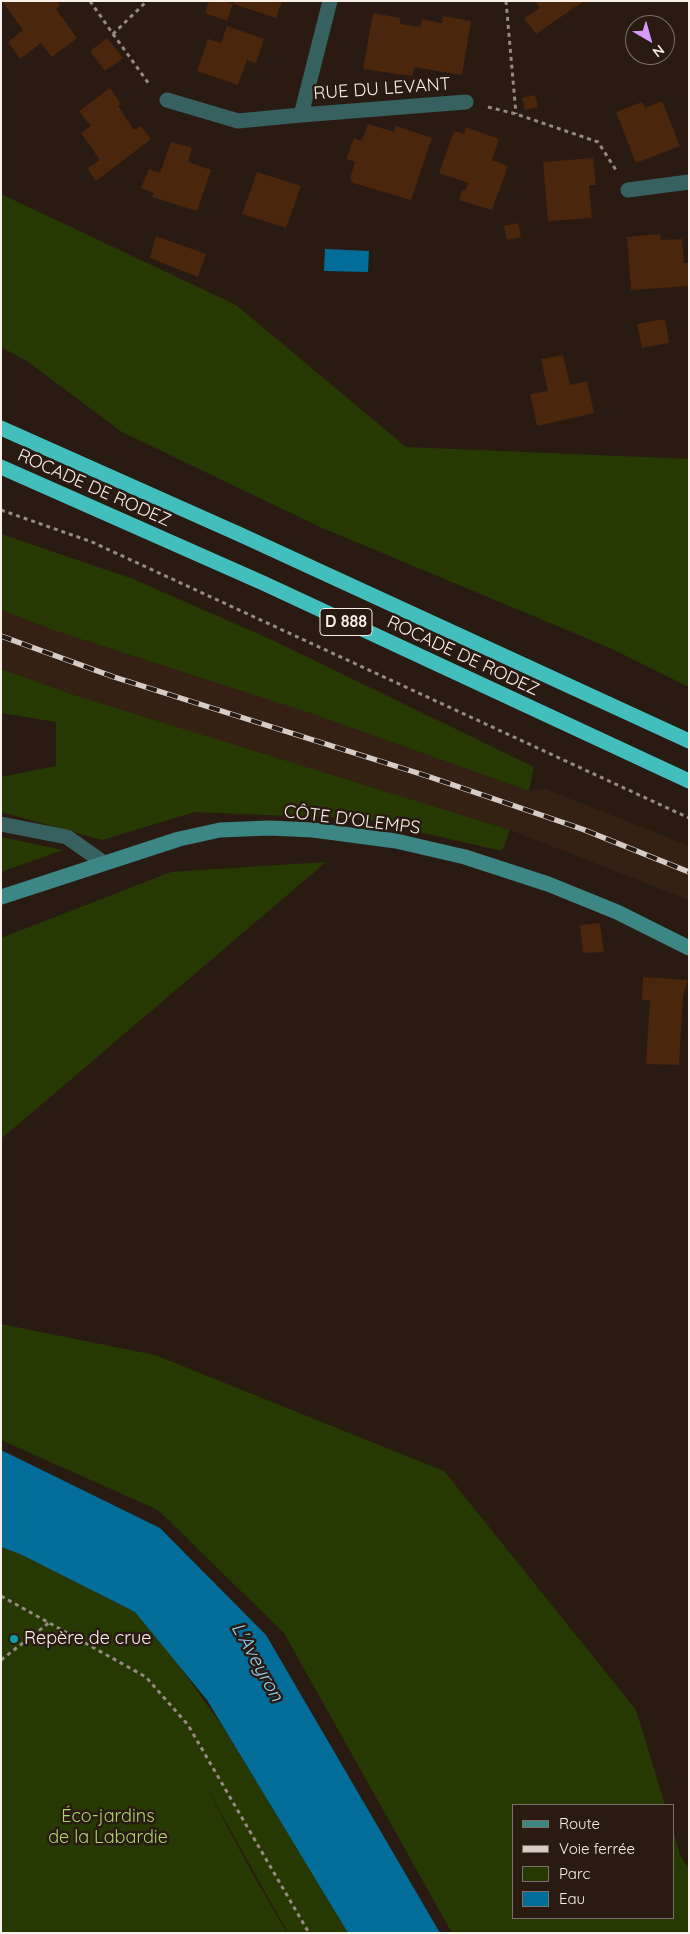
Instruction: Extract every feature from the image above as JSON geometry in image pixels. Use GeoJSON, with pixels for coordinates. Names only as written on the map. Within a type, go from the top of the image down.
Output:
{"type":"FeatureCollection","features":[{"type":"Feature","properties":{"kind":"highway","name":"ROCADE DE RODEZ"},"geometry":{"type":"LineString","coordinates":[[1,428],[689,741]]}},
{"type":"Feature","properties":{"kind":"highway","name":"ROCADE DE RODEZ"},"geometry":{"type":"LineString","coordinates":[[1,467],[31,482],[262,583],[689,781]]}},
{"type":"Feature","properties":{"kind":"street","name":"RUE DU LEVANT"},"geometry":{"type":"LineString","coordinates":[[301,115],[330,1]]}},
{"type":"Feature","properties":{"kind":"street","name":"RUE DU LEVANT"},"geometry":{"type":"LineString","coordinates":[[167,100],[238,121],[466,102]]}},
{"type":"Feature","properties":{"kind":"street"},"geometry":{"type":"LineString","coordinates":[[628,190],[689,182]]}},
{"type":"Feature","properties":{"kind":"street"},"geometry":{"type":"LineString","coordinates":[[1,475],[31,482]]}},
{"type":"Feature","properties":{"kind":"street"},"geometry":{"type":"LineString","coordinates":[[1,824],[67,837],[104,862]]}},
{"type":"Feature","properties":{"kind":"street","name":"CÔTE D'OLEMPS"},"geometry":{"type":"LineString","coordinates":[[1,897],[179,839],[220,830],[314,830],[396,840],[465,857],[548,884],[617,912],[689,948]]}},
{"type":"Feature","properties":{"kind":"path"},"geometry":{"type":"LineString","coordinates":[[90,1],[149,84],[167,100]]}},
{"type":"Feature","properties":{"kind":"path"},"geometry":{"type":"LineString","coordinates":[[113,34],[147,1]]}},
{"type":"Feature","properties":{"kind":"path"},"geometry":{"type":"LineString","coordinates":[[506,1],[516,114]]}},
{"type":"Feature","properties":{"kind":"path"},"geometry":{"type":"LineString","coordinates":[[466,102],[516,114],[598,142],[628,190]]}},
{"type":"Feature","properties":{"kind":"path"},"geometry":{"type":"LineString","coordinates":[[1,510],[92,542],[689,818]]}},
{"type":"Feature","properties":{"kind":"path"},"geometry":{"type":"LineString","coordinates":[[1,1596],[146,1677],[188,1725],[309,1933]]}},
{"type":"Feature","properties":{"kind":"path"},"geometry":{"type":"LineString","coordinates":[[1,1660],[50,1622]]}},
{"type":"Feature","properties":{"kind":"shaded area"},"geometry":{"type":"Polygon","coordinates":[[[1,610],[53,630],[313,714],[529,791],[543,788],[689,846],[689,900],[510,830],[74,695],[1,669],[1,610]]]}},
{"type":"Feature","properties":{"kind":"green space"},"geometry":{"type":"Polygon","coordinates":[[[1,194],[236,305],[406,447],[689,459],[689,687],[610,648],[320,527],[122,432],[27,361],[1,347],[1,194]]]}},
{"type":"Feature","properties":{"kind":"green space"},"geometry":{"type":"Polygon","coordinates":[[[1,534],[133,579],[270,639],[534,767],[529,791],[313,714],[53,630],[1,610],[1,534]]]}},
{"type":"Feature","properties":{"kind":"green space"},"geometry":{"type":"Polygon","coordinates":[[[1,669],[74,695],[510,830],[502,851],[363,819],[195,812],[102,840],[1,812],[1,777],[56,766],[56,722],[1,713],[1,669]]]}},
{"type":"Feature","properties":{"kind":"green space"},"geometry":{"type":"Polygon","coordinates":[[[1,837],[63,850],[1,872],[1,837]]]}},
{"type":"Feature","properties":{"kind":"green space"},"geometry":{"type":"Polygon","coordinates":[[[326,862],[1,1139],[1,938],[171,872],[326,862]]]}},
{"type":"Feature","properties":{"kind":"green space"},"geometry":{"type":"Polygon","coordinates":[[[1,1324],[155,1355],[444,1471],[636,1710],[665,1804],[512,1804],[512,1919],[675,1919],[675,1838],[680,1855],[689,1869],[689,1933],[452,1933],[284,1633],[158,1510],[1,1440],[1,1324]]]}},
{"type":"Feature","properties":{"kind":"green space","name":"Éco-jardins de la Labardie"},"geometry":{"type":"Polygon","coordinates":[[[1,1547],[20,1554],[135,1612],[177,1663],[223,1727],[348,1933],[288,1933],[201,1777],[252,1873],[287,1933],[1,1933],[1,1547]]]}},
{"type":"Feature","properties":{"kind":"water"},"geometry":{"type":"Polygon","coordinates":[[[325,249],[369,251],[368,272],[324,271],[325,249]]]}},
{"type":"Feature","properties":{"kind":"water","name":"L'Aveyron"},"geometry":{"type":"Polygon","coordinates":[[[1,1450],[160,1528],[266,1635],[440,1933],[348,1933],[207,1700],[135,1612],[20,1554],[1,1547],[1,1450]]]}},
{"type":"Feature","properties":{"kind":"building"},"geometry":{"type":"Polygon","coordinates":[[[2,1],[57,1],[60,6],[56,9],[77,38],[52,57],[41,43],[20,59],[8,42],[23,30],[2,1]]]}},
{"type":"Feature","properties":{"kind":"building"},"geometry":{"type":"Polygon","coordinates":[[[209,1],[223,1],[233,4],[227,21],[205,13],[209,1]]]}},
{"type":"Feature","properties":{"kind":"building"},"geometry":{"type":"Polygon","coordinates":[[[235,1],[282,1],[276,18],[233,4],[235,1]]]}},
{"type":"Feature","properties":{"kind":"building"},"geometry":{"type":"Polygon","coordinates":[[[535,1],[584,1],[536,34],[524,18],[540,8],[535,1]]]}},
{"type":"Feature","properties":{"kind":"building"},"geometry":{"type":"Polygon","coordinates":[[[373,13],[400,18],[400,24],[420,27],[422,19],[442,23],[443,16],[471,21],[462,75],[414,67],[412,76],[363,69],[373,13]]]}},
{"type":"Feature","properties":{"kind":"building"},"geometry":{"type":"Polygon","coordinates":[[[227,26],[264,39],[256,63],[247,60],[238,85],[197,71],[208,39],[221,43],[227,26]]]}},
{"type":"Feature","properties":{"kind":"building"},"geometry":{"type":"Polygon","coordinates":[[[107,38],[123,58],[105,71],[90,51],[107,38]]]}},
{"type":"Feature","properties":{"kind":"building"},"geometry":{"type":"Polygon","coordinates":[[[110,88],[121,104],[118,106],[134,130],[141,126],[151,139],[96,181],[87,168],[100,160],[81,133],[91,126],[79,111],[110,88]]]}},
{"type":"Feature","properties":{"kind":"building"},"geometry":{"type":"Polygon","coordinates":[[[535,95],[538,107],[525,110],[522,98],[535,95]]]}},
{"type":"Feature","properties":{"kind":"building"},"geometry":{"type":"Polygon","coordinates":[[[662,101],[680,146],[636,163],[616,112],[642,102],[645,108],[662,101]]]}},
{"type":"Feature","properties":{"kind":"building"},"geometry":{"type":"Polygon","coordinates":[[[368,124],[394,132],[396,126],[432,138],[411,200],[353,183],[350,178],[355,162],[346,159],[354,138],[362,141],[368,124]]]}},
{"type":"Feature","properties":{"kind":"building"},"geometry":{"type":"Polygon","coordinates":[[[466,127],[499,139],[492,160],[508,166],[492,210],[459,200],[462,190],[465,190],[468,183],[439,173],[454,131],[464,134],[466,127]]]}},
{"type":"Feature","properties":{"kind":"building"},"geometry":{"type":"Polygon","coordinates":[[[171,142],[192,148],[188,162],[211,170],[197,211],[152,197],[154,193],[141,188],[149,169],[160,173],[171,142]]]}},
{"type":"Feature","properties":{"kind":"building"},"geometry":{"type":"Polygon","coordinates":[[[593,158],[596,185],[589,185],[592,218],[548,221],[543,162],[593,158]]]}},
{"type":"Feature","properties":{"kind":"building"},"geometry":{"type":"Polygon","coordinates":[[[257,172],[301,186],[286,228],[242,214],[257,172]]]}},
{"type":"Feature","properties":{"kind":"building"},"geometry":{"type":"Polygon","coordinates":[[[518,223],[521,237],[507,240],[504,226],[518,223]]]}},
{"type":"Feature","properties":{"kind":"building"},"geometry":{"type":"Polygon","coordinates":[[[660,234],[661,240],[682,239],[684,263],[689,263],[689,286],[631,290],[627,237],[660,234]]]}},
{"type":"Feature","properties":{"kind":"building"},"geometry":{"type":"Polygon","coordinates":[[[156,236],[206,254],[198,277],[150,258],[156,236]]]}},
{"type":"Feature","properties":{"kind":"building"},"geometry":{"type":"Polygon","coordinates":[[[665,319],[669,343],[642,348],[637,324],[665,319]]]}},
{"type":"Feature","properties":{"kind":"building"},"geometry":{"type":"Polygon","coordinates":[[[563,355],[570,385],[587,381],[594,413],[537,426],[530,394],[548,391],[541,359],[563,355]]]}},
{"type":"Feature","properties":{"kind":"building"},"geometry":{"type":"Polygon","coordinates":[[[600,923],[604,952],[583,953],[580,925],[600,923]]]}},
{"type":"Feature","properties":{"kind":"building"},"geometry":{"type":"Polygon","coordinates":[[[643,977],[688,980],[683,995],[679,1065],[646,1064],[650,1000],[642,1000],[643,977]]]}},
{"type":"Feature","properties":{"kind":"railway"},"geometry":{"type":"LineString","coordinates":[[1,636],[114,677],[427,776],[582,829],[689,872]]}},
{"type":"Feature","properties":{"kind":"place","name":"Repère de crue"},"geometry":{"type":"Point","coordinates":[14,1639]}}]}
